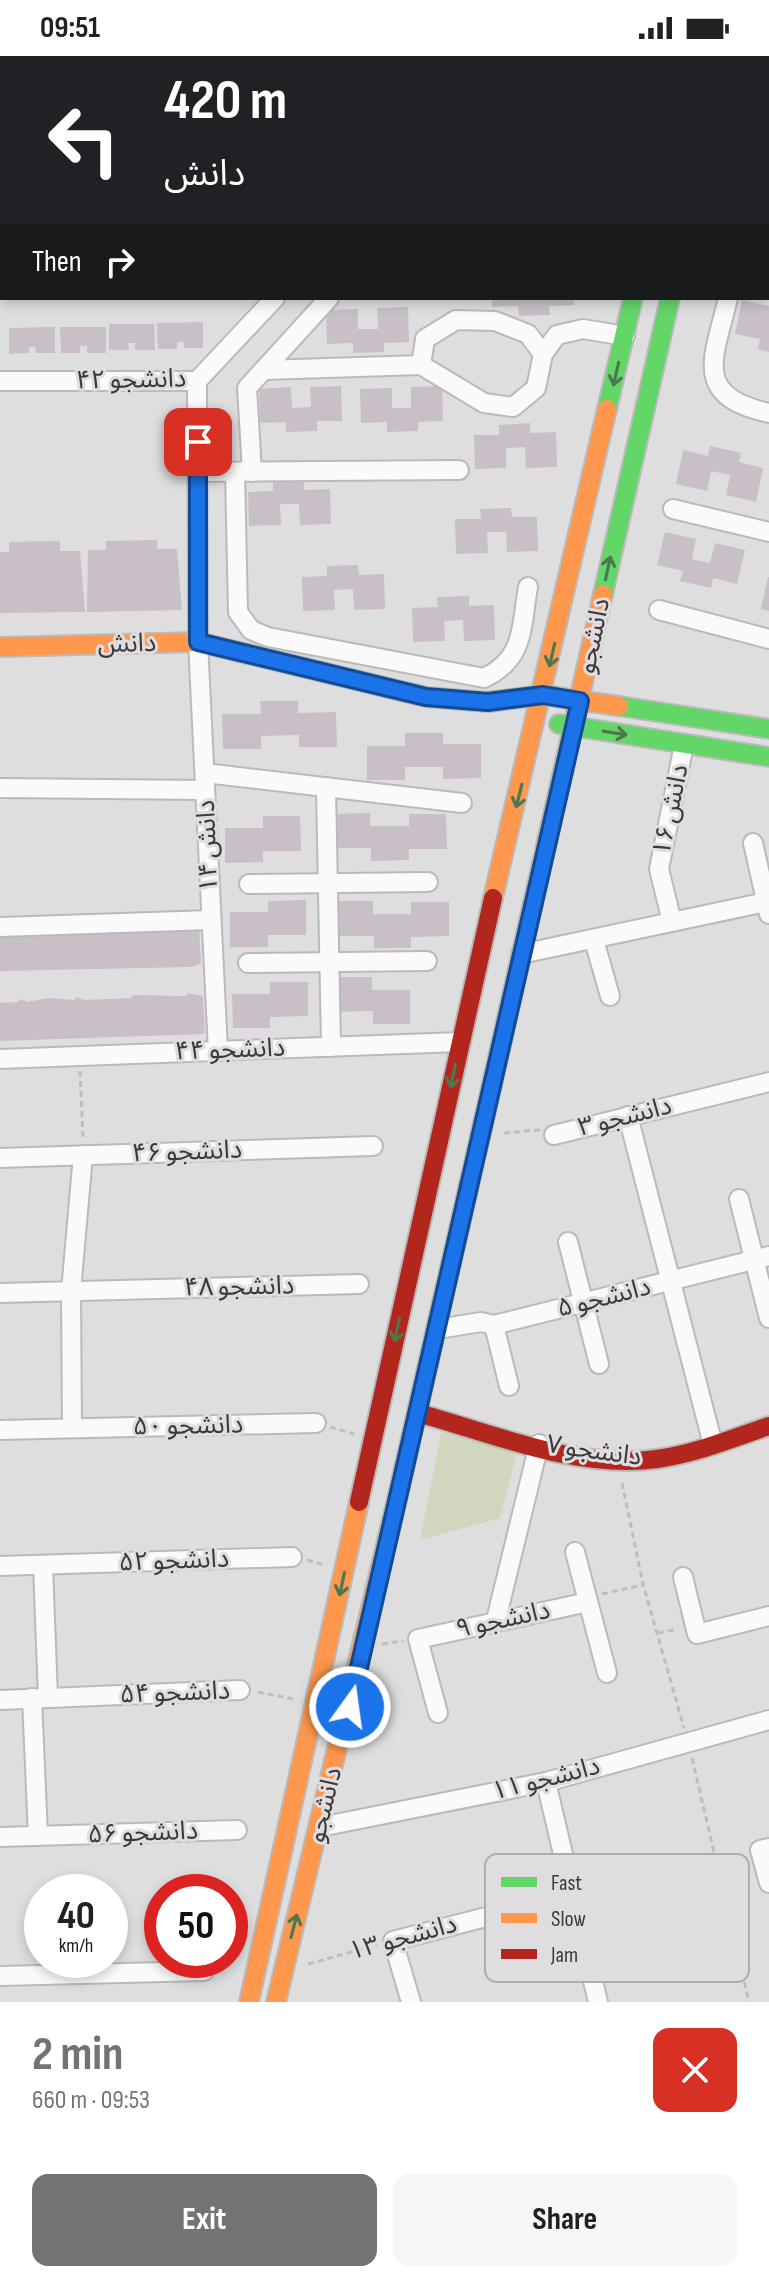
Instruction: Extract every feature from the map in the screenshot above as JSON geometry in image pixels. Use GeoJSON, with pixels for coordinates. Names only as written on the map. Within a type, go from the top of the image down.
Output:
{"type":"FeatureCollection","features":[{"type":"Feature","properties":{"kind":"main road","name":"دانشجو"},"geometry":{"type":"LineString","coordinates":[[249,2002],[460,1042],[538,720],[633,300]]}},
{"type":"Feature","properties":{"kind":"main road","name":"دانشجو"},"geometry":{"type":"LineString","coordinates":[[276,2002],[438,1329],[670,300]]}},
{"type":"Feature","properties":{"kind":"main road","name":"دانش"},"geometry":{"type":"LineString","coordinates":[[0,647],[198,642],[426,697],[488,702],[543,695],[769,729]]}},
{"type":"Feature","properties":{"kind":"main road","name":"دانش"},"geometry":{"type":"LineString","coordinates":[[488,702],[538,720],[769,757]]}},
{"type":"Feature","properties":{"kind":"main road"},"geometry":{"type":"LineString","coordinates":[[432,1170],[441,1185],[450,1189],[471,1182]]}},
{"type":"Feature","properties":{"kind":"main road"},"geometry":{"type":"LineString","coordinates":[[421,1222],[441,1212],[461,1226]]}},
{"type":"Feature","properties":{"kind":"main road","name":"دانشجو ۷"},"geometry":{"type":"LineString","coordinates":[[418,1413],[617,1460],[656,1459],[713,1445],[769,1426]]}},
{"type":"Feature","properties":{"kind":"street","name":"دانشجو ۴۲"},"geometry":{"type":"LineString","coordinates":[[0,381],[197,381],[273,300]]}},
{"type":"Feature","properties":{"kind":"street"},"geometry":{"type":"LineString","coordinates":[[327,300],[247,388],[238,612],[251,630],[268,637],[484,678],[504,669],[516,653],[528,587]]}},
{"type":"Feature","properties":{"kind":"street"},"geometry":{"type":"LineString","coordinates":[[728,300],[712,370],[718,387],[739,406],[769,413]]}},
{"type":"Feature","properties":{"kind":"street"},"geometry":{"type":"LineString","coordinates":[[421,365],[425,339],[456,320],[495,321],[528,334],[543,354]]}},
{"type":"Feature","properties":{"kind":"street"},"geometry":{"type":"LineString","coordinates":[[264,370],[421,365],[484,403],[513,407],[536,388],[543,354],[557,335],[583,329],[625,336]]}},
{"type":"Feature","properties":{"kind":"street","name":"دانش ۱۴"},"geometry":{"type":"LineString","coordinates":[[197,381],[198,642],[218,1051]]}},
{"type":"Feature","properties":{"kind":"street"},"geometry":{"type":"LineString","coordinates":[[199,472],[459,470]]}},
{"type":"Feature","properties":{"kind":"street"},"geometry":{"type":"LineString","coordinates":[[673,509],[769,532]]}},
{"type":"Feature","properties":{"kind":"street"},"geometry":{"type":"LineString","coordinates":[[659,610],[769,639]]}},
{"type":"Feature","properties":{"kind":"street","name":"دانش ۱۶"},"geometry":{"type":"LineString","coordinates":[[672,922],[659,869],[684,745]]}},
{"type":"Feature","properties":{"kind":"street"},"geometry":{"type":"LineString","coordinates":[[0,788],[205,782],[326,787],[462,803]]}},
{"type":"Feature","properties":{"kind":"street"},"geometry":{"type":"LineString","coordinates":[[326,787],[331,1047]]}},
{"type":"Feature","properties":{"kind":"street"},"geometry":{"type":"LineString","coordinates":[[521,954],[672,922],[767,908],[753,843]]}},
{"type":"Feature","properties":{"kind":"street"},"geometry":{"type":"LineString","coordinates":[[249,884],[428,882]]}},
{"type":"Feature","properties":{"kind":"street"},"geometry":{"type":"LineString","coordinates":[[0,927],[211,920]]}},
{"type":"Feature","properties":{"kind":"street"},"geometry":{"type":"LineString","coordinates":[[594,940],[610,996]]}},
{"type":"Feature","properties":{"kind":"street"},"geometry":{"type":"LineString","coordinates":[[248,963],[427,961]]}},
{"type":"Feature","properties":{"kind":"street","name":"دانشجو ۴۴"},"geometry":{"type":"LineString","coordinates":[[0,1059],[460,1042]]}},
{"type":"Feature","properties":{"kind":"street","name":"دانشجو ۳"},"geometry":{"type":"LineString","coordinates":[[554,1135],[769,1082]]}},
{"type":"Feature","properties":{"kind":"street"},"geometry":{"type":"LineString","coordinates":[[628,1116],[713,1445]]}},
{"type":"Feature","properties":{"kind":"street","name":"دانشجو ۴۶"},"geometry":{"type":"LineString","coordinates":[[0,1158],[373,1146]]}},
{"type":"Feature","properties":{"kind":"street"},"geometry":{"type":"LineString","coordinates":[[72,1428],[71,1291],[83,1155]]}},
{"type":"Feature","properties":{"kind":"street"},"geometry":{"type":"LineString","coordinates":[[739,1199],[762,1258],[769,1318]]}},
{"type":"Feature","properties":{"kind":"street"},"geometry":{"type":"LineString","coordinates":[[568,1242],[599,1364]]}},
{"type":"Feature","properties":{"kind":"street","name":"دانشجو ۵"},"geometry":{"type":"LineString","coordinates":[[438,1329],[481,1322],[494,1325],[762,1258]]}},
{"type":"Feature","properties":{"kind":"street","name":"دانشجو ۴۸"},"geometry":{"type":"LineString","coordinates":[[0,1293],[359,1284]]}},
{"type":"Feature","properties":{"kind":"street"},"geometry":{"type":"LineString","coordinates":[[494,1325],[509,1386]]}},
{"type":"Feature","properties":{"kind":"street","name":"دانشجو ۵۰"},"geometry":{"type":"LineString","coordinates":[[0,1430],[316,1423]]}},
{"type":"Feature","properties":{"kind":"street"},"geometry":{"type":"LineString","coordinates":[[496,1620],[539,1444]]}},
{"type":"Feature","properties":{"kind":"street"},"geometry":{"type":"LineString","coordinates":[[575,1552],[607,1673]]}},
{"type":"Feature","properties":{"kind":"street","name":"دانشجو ۵۲"},"geometry":{"type":"LineString","coordinates":[[0,1566],[292,1557]]}},
{"type":"Feature","properties":{"kind":"street"},"geometry":{"type":"LineString","coordinates":[[38,1836],[43,1565]]}},
{"type":"Feature","properties":{"kind":"street"},"geometry":{"type":"LineString","coordinates":[[683,1577],[697,1634],[769,1616]]}},
{"type":"Feature","properties":{"kind":"street","name":"دانشجو ۹"},"geometry":{"type":"LineString","coordinates":[[438,1713],[418,1639],[587,1600]]}},
{"type":"Feature","properties":{"kind":"street","name":"دانشجو ۵۴"},"geometry":{"type":"LineString","coordinates":[[0,1700],[240,1690]]}},
{"type":"Feature","properties":{"kind":"street","name":"دانشجو ۱۱"},"geometry":{"type":"LineString","coordinates":[[320,1827],[546,1782],[687,1740],[769,1720]]}},
{"type":"Feature","properties":{"kind":"street"},"geometry":{"type":"LineString","coordinates":[[546,1782],[562,1854]]}},
{"type":"Feature","properties":{"kind":"street","name":"دانشجو ۵۶"},"geometry":{"type":"LineString","coordinates":[[0,1837],[237,1830]]}},
{"type":"Feature","properties":{"kind":"street"},"geometry":{"type":"LineString","coordinates":[[764,1849],[769,1883]]}},
{"type":"Feature","properties":{"kind":"street","name":"دانشجو ۱۳"},"geometry":{"type":"LineString","coordinates":[[393,1941],[485,1916]]}},
{"type":"Feature","properties":{"kind":"street"},"geometry":{"type":"LineString","coordinates":[[393,1941],[411,2002]]}},
{"type":"Feature","properties":{"kind":"street"},"geometry":{"type":"LineString","coordinates":[[0,1976],[144,1972]]}},
{"type":"Feature","properties":{"kind":"street"},"geometry":{"type":"LineString","coordinates":[[593,1982],[598,2002]]}},
{"type":"Feature","properties":{"kind":"path"},"geometry":{"type":"LineString","coordinates":[[80,1056],[83,1155]]}},
{"type":"Feature","properties":{"kind":"path","name":"دانشجو ۳"},"geometry":{"type":"LineString","coordinates":[[481,1137],[533,1128],[554,1135]]}},
{"type":"Feature","properties":{"kind":"path"},"geometry":{"type":"LineString","coordinates":[[316,1423],[373,1440]]}},
{"type":"Feature","properties":{"kind":"path"},"geometry":{"type":"LineString","coordinates":[[617,1460],[643,1584],[717,1854]]}},
{"type":"Feature","properties":{"kind":"path"},"geometry":{"type":"LineString","coordinates":[[292,1557],[346,1570]]}},
{"type":"Feature","properties":{"kind":"path"},"geometry":{"type":"LineString","coordinates":[[587,1600],[643,1584]]}},
{"type":"Feature","properties":{"kind":"path"},"geometry":{"type":"LineString","coordinates":[[658,1633],[695,1625]]}},
{"type":"Feature","properties":{"kind":"path"},"geometry":{"type":"LineString","coordinates":[[364,1646],[418,1639]]}},
{"type":"Feature","properties":{"kind":"path","name":"دانشجو ۵۴"},"geometry":{"type":"LineString","coordinates":[[240,1690],[316,1705]]}},
{"type":"Feature","properties":{"kind":"path","name":"دانشجو ۱۳"},"geometry":{"type":"LineString","coordinates":[[281,1972],[393,1941]]}},
{"type":"Feature","properties":{"kind":"path"},"geometry":{"type":"LineString","coordinates":[[745,1982],[749,2002]]}},
{"type":"Feature","properties":{"kind":"green space"},"geometry":{"type":"Polygon","coordinates":[[[442,1429],[519,1446],[500,1518],[420,1540],[442,1429]]]}},
{"type":"Feature","properties":{"kind":"building"},"geometry":{"type":"Polygon","coordinates":[[[492,300],[574,300],[574,305],[549,306],[550,315],[519,316],[518,306],[492,307],[492,300]]]}},
{"type":"Feature","properties":{"kind":"building"},"geometry":{"type":"Polygon","coordinates":[[[742,300],[769,306],[769,352],[758,349],[760,339],[735,334],[742,300]]]}},
{"type":"Feature","properties":{"kind":"building"},"geometry":{"type":"Polygon","coordinates":[[[408,307],[409,342],[384,343],[384,352],[353,353],[353,343],[327,344],[326,310],[358,309],[358,329],[378,329],[377,308],[408,307]]]}},
{"type":"Feature","properties":{"kind":"building"},"geometry":{"type":"Polygon","coordinates":[[[203,322],[203,348],[184,348],[184,342],[177,342],[177,349],[158,349],[157,323],[203,322]]]}},
{"type":"Feature","properties":{"kind":"building"},"geometry":{"type":"Polygon","coordinates":[[[109,324],[154,324],[155,350],[135,350],[135,343],[128,343],[129,350],[109,350],[109,324]]]}},
{"type":"Feature","properties":{"kind":"building"},"geometry":{"type":"Polygon","coordinates":[[[55,327],[55,353],[36,353],[35,347],[29,347],[29,353],[9,354],[9,328],[55,327]]]}},
{"type":"Feature","properties":{"kind":"building"},"geometry":{"type":"Polygon","coordinates":[[[60,327],[106,327],[106,353],[87,353],[87,346],[80,346],[80,353],[61,353],[60,327]]]}},
{"type":"Feature","properties":{"kind":"building"},"geometry":{"type":"Polygon","coordinates":[[[341,386],[342,421],[317,421],[317,431],[286,432],[286,422],[260,423],[259,389],[291,387],[292,408],[311,407],[310,387],[341,386]]]}},
{"type":"Feature","properties":{"kind":"building"},"geometry":{"type":"Polygon","coordinates":[[[442,386],[443,421],[418,422],[418,431],[387,432],[387,422],[361,423],[360,389],[392,388],[392,408],[411,408],[411,387],[442,386]]]}},
{"type":"Feature","properties":{"kind":"building"},"geometry":{"type":"Polygon","coordinates":[[[530,423],[530,433],[556,432],[557,467],[526,468],[525,447],[506,448],[506,468],[475,469],[474,435],[499,435],[499,425],[530,423]]]}},
{"type":"Feature","properties":{"kind":"building"},"geometry":{"type":"Polygon","coordinates":[[[710,446],[741,453],[739,462],[763,468],[756,502],[726,495],[730,475],[711,471],[707,491],[676,484],[683,450],[708,456],[710,446]]]}},
{"type":"Feature","properties":{"kind":"building"},"geometry":{"type":"Polygon","coordinates":[[[304,480],[304,490],[330,489],[331,524],[300,525],[299,504],[280,504],[281,525],[249,526],[248,492],[273,491],[273,481],[304,480]]]}},
{"type":"Feature","properties":{"kind":"building"},"geometry":{"type":"Polygon","coordinates":[[[511,508],[512,517],[537,517],[538,551],[507,552],[506,532],[487,532],[488,553],[456,554],[455,519],[481,519],[480,509],[511,508]]]}},
{"type":"Feature","properties":{"kind":"building"},"geometry":{"type":"Polygon","coordinates":[[[665,532],[696,539],[692,559],[710,563],[715,543],[745,550],[737,584],[713,578],[711,588],[680,581],[683,571],[657,565],[665,532]]]}},
{"type":"Feature","properties":{"kind":"building"},"geometry":{"type":"Polygon","coordinates":[[[157,540],[157,549],[177,549],[182,610],[87,612],[88,550],[106,550],[106,541],[157,540]]]}},
{"type":"Feature","properties":{"kind":"building"},"geometry":{"type":"Polygon","coordinates":[[[60,541],[60,551],[80,551],[85,612],[0,613],[0,552],[9,552],[9,542],[60,541]]]}},
{"type":"Feature","properties":{"kind":"building"},"geometry":{"type":"Polygon","coordinates":[[[358,565],[359,575],[384,574],[385,609],[354,610],[353,589],[334,590],[335,610],[303,611],[302,577],[327,576],[327,566],[358,565]]]}},
{"type":"Feature","properties":{"kind":"building"},"geometry":{"type":"Polygon","coordinates":[[[769,577],[769,611],[761,609],[769,577]]]}},
{"type":"Feature","properties":{"kind":"building"},"geometry":{"type":"Polygon","coordinates":[[[469,596],[469,606],[494,605],[495,640],[464,641],[463,620],[444,621],[445,641],[413,642],[412,608],[438,607],[437,597],[469,596]]]}},
{"type":"Feature","properties":{"kind":"building"},"geometry":{"type":"Polygon","coordinates":[[[260,701],[298,701],[298,713],[336,712],[337,747],[299,747],[299,735],[261,736],[261,749],[223,749],[222,714],[261,714],[260,701]]]}},
{"type":"Feature","properties":{"kind":"building"},"geometry":{"type":"Polygon","coordinates":[[[405,733],[443,733],[443,744],[481,744],[481,778],[443,779],[443,767],[405,767],[405,780],[367,780],[367,746],[405,746],[405,733]]]}},
{"type":"Feature","properties":{"kind":"building"},"geometry":{"type":"Polygon","coordinates":[[[370,813],[370,826],[409,826],[409,814],[446,814],[447,849],[409,849],[409,860],[371,861],[371,848],[333,848],[333,814],[370,813]]]}},
{"type":"Feature","properties":{"kind":"building"},"geometry":{"type":"Polygon","coordinates":[[[263,816],[300,816],[301,851],[263,851],[263,862],[225,863],[225,828],[263,828],[263,816]]]}},
{"type":"Feature","properties":{"kind":"building"},"geometry":{"type":"Polygon","coordinates":[[[306,900],[306,935],[268,935],[268,947],[230,947],[230,912],[268,912],[268,901],[306,900]]]}},
{"type":"Feature","properties":{"kind":"building"},"geometry":{"type":"Polygon","coordinates":[[[335,901],[373,901],[373,914],[411,914],[411,902],[449,902],[449,936],[411,937],[411,948],[374,948],[374,936],[335,936],[335,901]]]}},
{"type":"Feature","properties":{"kind":"building"},"geometry":{"type":"Polygon","coordinates":[[[199,926],[201,963],[191,967],[0,971],[0,933],[199,926]]]}},
{"type":"Feature","properties":{"kind":"building"},"geometry":{"type":"Polygon","coordinates":[[[334,977],[372,977],[372,990],[410,990],[410,1024],[373,1024],[373,1011],[335,1012],[334,977]]]}},
{"type":"Feature","properties":{"kind":"building"},"geometry":{"type":"Polygon","coordinates":[[[270,982],[308,982],[308,1016],[270,1017],[270,1028],[233,1028],[232,994],[270,994],[270,982]]]}},
{"type":"Feature","properties":{"kind":"building"},"geometry":{"type":"Polygon","coordinates":[[[188,993],[203,996],[205,1034],[0,1041],[0,1003],[18,1002],[20,999],[28,1002],[48,998],[75,1000],[76,997],[84,1000],[131,998],[132,995],[186,996],[188,993]]]}},
{"type":"Feature","properties":{"kind":"traffic: fast"},"geometry":{"type":"LineString","coordinates":[[607,409],[633,300]]}},
{"type":"Feature","properties":{"kind":"traffic: fast"},"geometry":{"type":"LineString","coordinates":[[603,594],[670,300]]}},
{"type":"Feature","properties":{"kind":"traffic: fast"},"geometry":{"type":"LineString","coordinates":[[619,706],[769,729]]}},
{"type":"Feature","properties":{"kind":"traffic: fast"},"geometry":{"type":"LineString","coordinates":[[559,724],[769,757]]}},
{"type":"Feature","properties":{"kind":"traffic: slow"},"geometry":{"type":"LineString","coordinates":[[493,898],[607,409]]}},
{"type":"Feature","properties":{"kind":"traffic: slow"},"geometry":{"type":"LineString","coordinates":[[485,1115],[603,594]]}},
{"type":"Feature","properties":{"kind":"traffic: slow"},"geometry":{"type":"LineString","coordinates":[[0,647],[198,642],[426,697],[488,702],[543,695],[619,706]]}},
{"type":"Feature","properties":{"kind":"traffic: slow"},"geometry":{"type":"LineString","coordinates":[[276,2002],[397,1499]]}},
{"type":"Feature","properties":{"kind":"traffic: slow"},"geometry":{"type":"LineString","coordinates":[[249,2002],[359,1502]]}},
{"type":"Feature","properties":{"kind":"traffic: jam"},"geometry":{"type":"LineString","coordinates":[[359,1502],[493,898]]}},
{"type":"Feature","properties":{"kind":"traffic: jam"},"geometry":{"type":"LineString","coordinates":[[397,1499],[485,1115]]}},
{"type":"Feature","properties":{"kind":"traffic: jam"},"geometry":{"type":"LineString","coordinates":[[418,1413],[566,1455],[627,1461],[685,1453],[769,1426]]}},
{"type":"Feature","properties":{"kind":"route"},"geometry":{"type":"LineString","coordinates":[[198,442],[198,642],[426,697],[488,702],[543,695],[580,701],[350,1707]]}}]}
